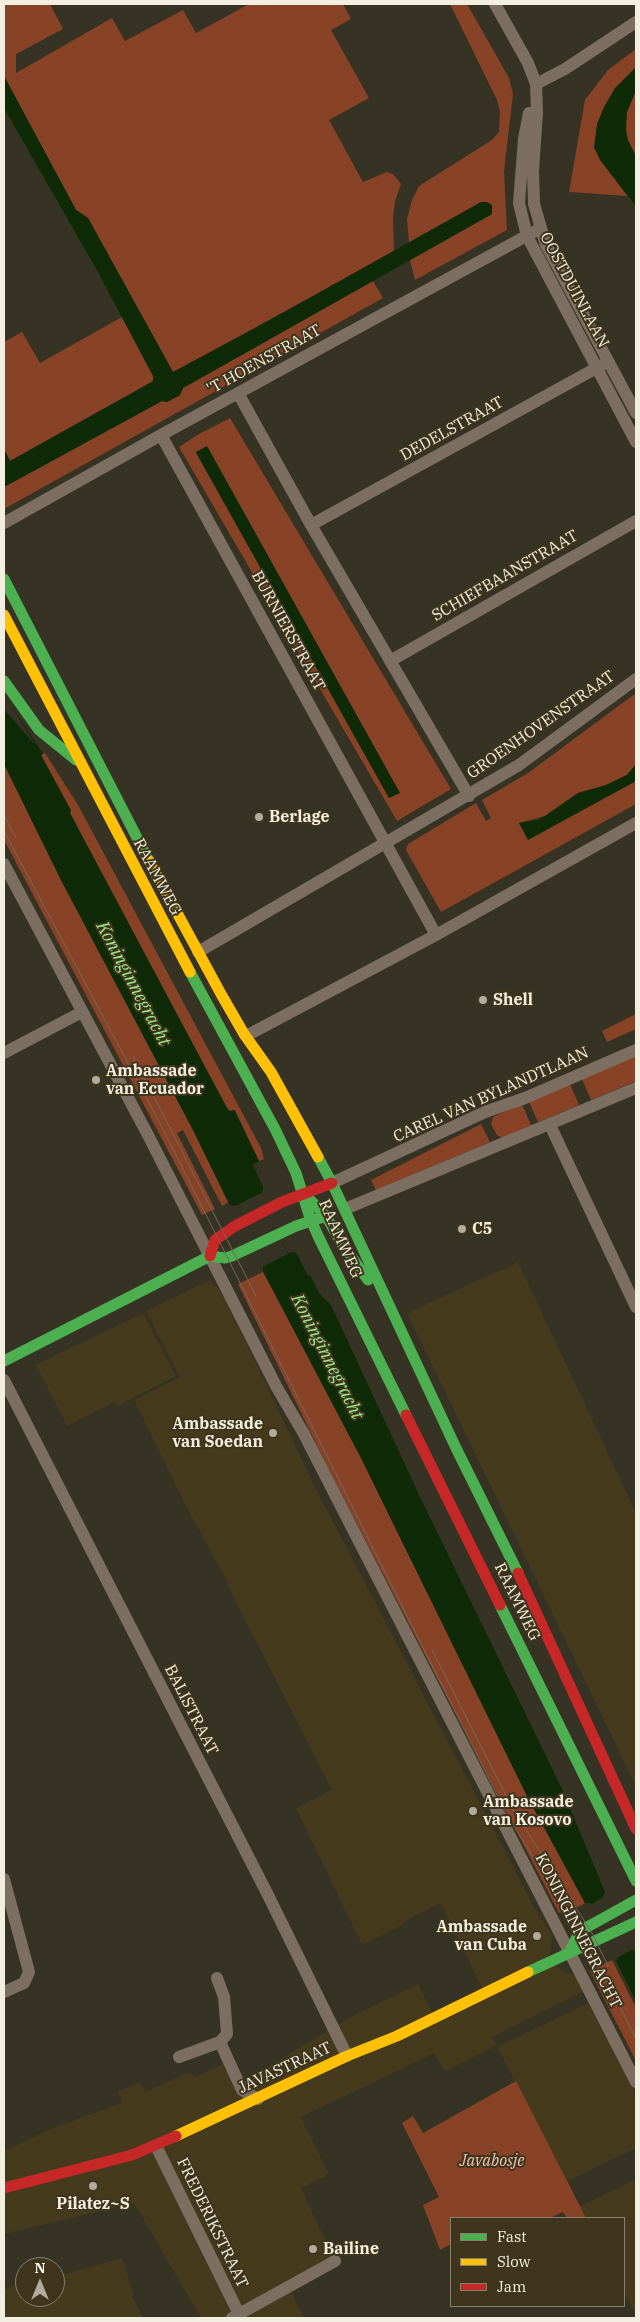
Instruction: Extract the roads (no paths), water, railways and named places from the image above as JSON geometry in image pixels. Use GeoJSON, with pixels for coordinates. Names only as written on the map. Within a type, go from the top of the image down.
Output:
{"type":"FeatureCollection","features":[{"type":"Feature","properties":{"kind":"main road","name":"RAAMWEG"},"geometry":{"type":"LineString","coordinates":[[4,579],[198,952],[246,1036],[272,1072],[332,1183],[456,1448],[503,1540],[636,1829]]}},
{"type":"Feature","properties":{"kind":"main road","name":"RAAMWEG"},"geometry":{"type":"LineString","coordinates":[[4,615],[151,900],[275,1129],[304,1194],[311,1221],[636,1881]]}},
{"type":"Feature","properties":{"kind":"main road"},"geometry":{"type":"LineString","coordinates":[[4,681],[39,730],[79,762]]}},
{"type":"Feature","properties":{"kind":"main road"},"geometry":{"type":"LineString","coordinates":[[210,1256],[215,1240],[246,1220],[332,1183]]}},
{"type":"Feature","properties":{"kind":"main road"},"geometry":{"type":"LineString","coordinates":[[304,1194],[326,1216],[342,1244],[394,1315]]}},
{"type":"Feature","properties":{"kind":"main road"},"geometry":{"type":"LineString","coordinates":[[4,1361],[210,1256],[225,1258],[311,1221],[345,1209]]}},
{"type":"Feature","properties":{"kind":"main road"},"geometry":{"type":"LineString","coordinates":[[570,1951],[580,1931],[636,1900]]}},
{"type":"Feature","properties":{"kind":"main road","name":"JAVASTRAAT"},"geometry":{"type":"LineString","coordinates":[[4,2188],[132,2155],[156,2146],[347,2056],[397,2036],[570,1951],[636,1922]]}},
{"type":"Feature","properties":{"kind":"street","name":"OOSTDUINLAAN"},"geometry":{"type":"LineString","coordinates":[[495,4],[528,63],[536,84],[538,113],[533,180],[534,204],[546,245],[636,413]]}},
{"type":"Feature","properties":{"kind":"street"},"geometry":{"type":"LineString","coordinates":[[536,84],[565,69],[636,22]]}},
{"type":"Feature","properties":{"kind":"street","name":"OOSTDUINLAAN"},"geometry":{"type":"LineString","coordinates":[[536,84],[524,139],[520,184],[519,203],[527,236],[636,442]]}},
{"type":"Feature","properties":{"kind":"street","name":"'T HOENSTRAAT"},"geometry":{"type":"LineString","coordinates":[[4,524],[160,435],[541,228]]}},
{"type":"Feature","properties":{"kind":"street","name":"DEDELSTRAAT"},"geometry":{"type":"LineString","coordinates":[[311,525],[609,361]]}},
{"type":"Feature","properties":{"kind":"street"},"geometry":{"type":"LineString","coordinates":[[238,393],[311,525],[468,796]]}},
{"type":"Feature","properties":{"kind":"street","name":"BURNIERSTRAAT"},"geometry":{"type":"LineString","coordinates":[[160,435],[387,843]]}},
{"type":"Feature","properties":{"kind":"street","name":"SCHIEFBAANSTRAAT"},"geometry":{"type":"LineString","coordinates":[[390,660],[636,521]]}},
{"type":"Feature","properties":{"kind":"street","name":"GROENHOVENSTRAAT"},"geometry":{"type":"LineString","coordinates":[[198,952],[519,765],[636,679]]}},
{"type":"Feature","properties":{"kind":"street"},"geometry":{"type":"LineString","coordinates":[[246,1036],[436,935],[636,822]]}},
{"type":"Feature","properties":{"kind":"street"},"geometry":{"type":"LineString","coordinates":[[387,843],[436,935]]}},
{"type":"Feature","properties":{"kind":"street","name":"KONINGINNEGRACHT"},"geometry":{"type":"LineString","coordinates":[[4,864],[210,1256],[636,2082]]}},
{"type":"Feature","properties":{"kind":"street"},"geometry":{"type":"LineString","coordinates":[[4,1053],[82,1012]]}},
{"type":"Feature","properties":{"kind":"street","name":"CAREL VAN BYLANDTLAAN"},"geometry":{"type":"LineString","coordinates":[[332,1183],[478,1115],[525,1098],[636,1050]]}},
{"type":"Feature","properties":{"kind":"street"},"geometry":{"type":"LineString","coordinates":[[345,1209],[636,1088]]}},
{"type":"Feature","properties":{"kind":"street"},"geometry":{"type":"LineString","coordinates":[[550,1125],[636,1306]]}},
{"type":"Feature","properties":{"kind":"street","name":"BALISTRAAT"},"geometry":{"type":"LineString","coordinates":[[4,1380],[347,2056]]}},
{"type":"Feature","properties":{"kind":"street"},"geometry":{"type":"LineString","coordinates":[[4,1879],[29,1972],[24,1983],[4,1992]]}},
{"type":"Feature","properties":{"kind":"street"},"geometry":{"type":"LineString","coordinates":[[179,2057],[220,2042],[227,2034],[224,1996],[217,1978]]}},
{"type":"Feature","properties":{"kind":"street"},"geometry":{"type":"LineString","coordinates":[[220,2042],[242,2090],[258,2099]]}},
{"type":"Feature","properties":{"kind":"street","name":"FREDERIKSTRAAT"},"geometry":{"type":"LineString","coordinates":[[156,2146],[237,2317],[335,2261]]}},
{"type":"Feature","properties":{"kind":"water"},"geometry":{"type":"Polygon","coordinates":[[[636,67],[636,91],[627,112],[626,130],[628,140],[636,156],[636,207],[600,160],[594,147],[597,124],[604,107],[615,88],[636,67]]]}},
{"type":"Feature","properties":{"kind":"water"},"geometry":{"type":"Polygon","coordinates":[[[4,76],[76,210],[88,218],[173,372],[481,202],[487,202],[492,205],[492,214],[183,388],[180,395],[167,402],[162,401],[4,487],[4,449],[10,461],[152,382],[154,378],[98,272],[4,108],[4,76]]]}},
{"type":"Feature","properties":{"kind":"water"},"geometry":{"type":"Polygon","coordinates":[[[207,446],[400,793],[389,798],[196,452],[207,446]]]}},
{"type":"Feature","properties":{"kind":"water","name":"Koninginnegracht"},"geometry":{"type":"Polygon","coordinates":[[[4,694],[43,754],[41,755],[71,811],[70,813],[227,1108],[230,1111],[234,1110],[259,1161],[253,1165],[263,1187],[263,1192],[258,1195],[288,1253],[294,1252],[297,1254],[319,1293],[331,1305],[420,1497],[562,1789],[605,1892],[603,1897],[631,1950],[636,1951],[636,2001],[616,1961],[619,1956],[591,1903],[585,1903],[527,1796],[361,1458],[263,1271],[263,1267],[268,1264],[238,1205],[232,1206],[229,1204],[193,1130],[61,880],[4,764],[4,694]]]}},
{"type":"Feature","properties":{"kind":"water"},"geometry":{"type":"Polygon","coordinates":[[[636,764],[636,781],[528,840],[519,823],[538,820],[578,793],[606,785],[627,775],[636,764]]]}},
{"type":"Feature","properties":{"kind":"tram line"},"geometry":{"type":"LineString","coordinates":[[4,815],[16,838]]}},
{"type":"Feature","properties":{"kind":"tram line"},"geometry":{"type":"LineString","coordinates":[[4,831],[161,1125],[507,1815],[594,1955],[636,2039]]}},
{"type":"Feature","properties":{"kind":"tram line"},"geometry":{"type":"LineString","coordinates":[[133,1056],[256,1296]]}},
{"type":"Feature","properties":{"kind":"tram line"},"geometry":{"type":"LineString","coordinates":[[432,1650],[514,1811],[592,1933],[608,1966]]}},
{"type":"Feature","properties":{"kind":"place","name":"Berlage"},"geometry":{"type":"Point","coordinates":[259,817]}},
{"type":"Feature","properties":{"kind":"place","name":"Shell"},"geometry":{"type":"Point","coordinates":[483,1000]}},
{"type":"Feature","properties":{"kind":"place","name":"Ambassade van Ecuador"},"geometry":{"type":"Point","coordinates":[96,1080]}},
{"type":"Feature","properties":{"kind":"place","name":"C5"},"geometry":{"type":"Point","coordinates":[462,1229]}},
{"type":"Feature","properties":{"kind":"place","name":"Ambassade van Soedan"},"geometry":{"type":"Point","coordinates":[273,1433]}},
{"type":"Feature","properties":{"kind":"place","name":"Ambassade van Kosovo"},"geometry":{"type":"Point","coordinates":[473,1811]}},
{"type":"Feature","properties":{"kind":"place","name":"Ambassade van Cuba"},"geometry":{"type":"Point","coordinates":[537,1936]}},
{"type":"Feature","properties":{"kind":"place","name":"Pilatez~S"},"geometry":{"type":"Point","coordinates":[93,2186]}},
{"type":"Feature","properties":{"kind":"place","name":"Bailine"},"geometry":{"type":"Point","coordinates":[313,2249]}},
{"type":"Feature","properties":{"kind":"park label","name":"Javabosje"},"geometry":{"type":"Point","coordinates":[492,2161]}}]}
